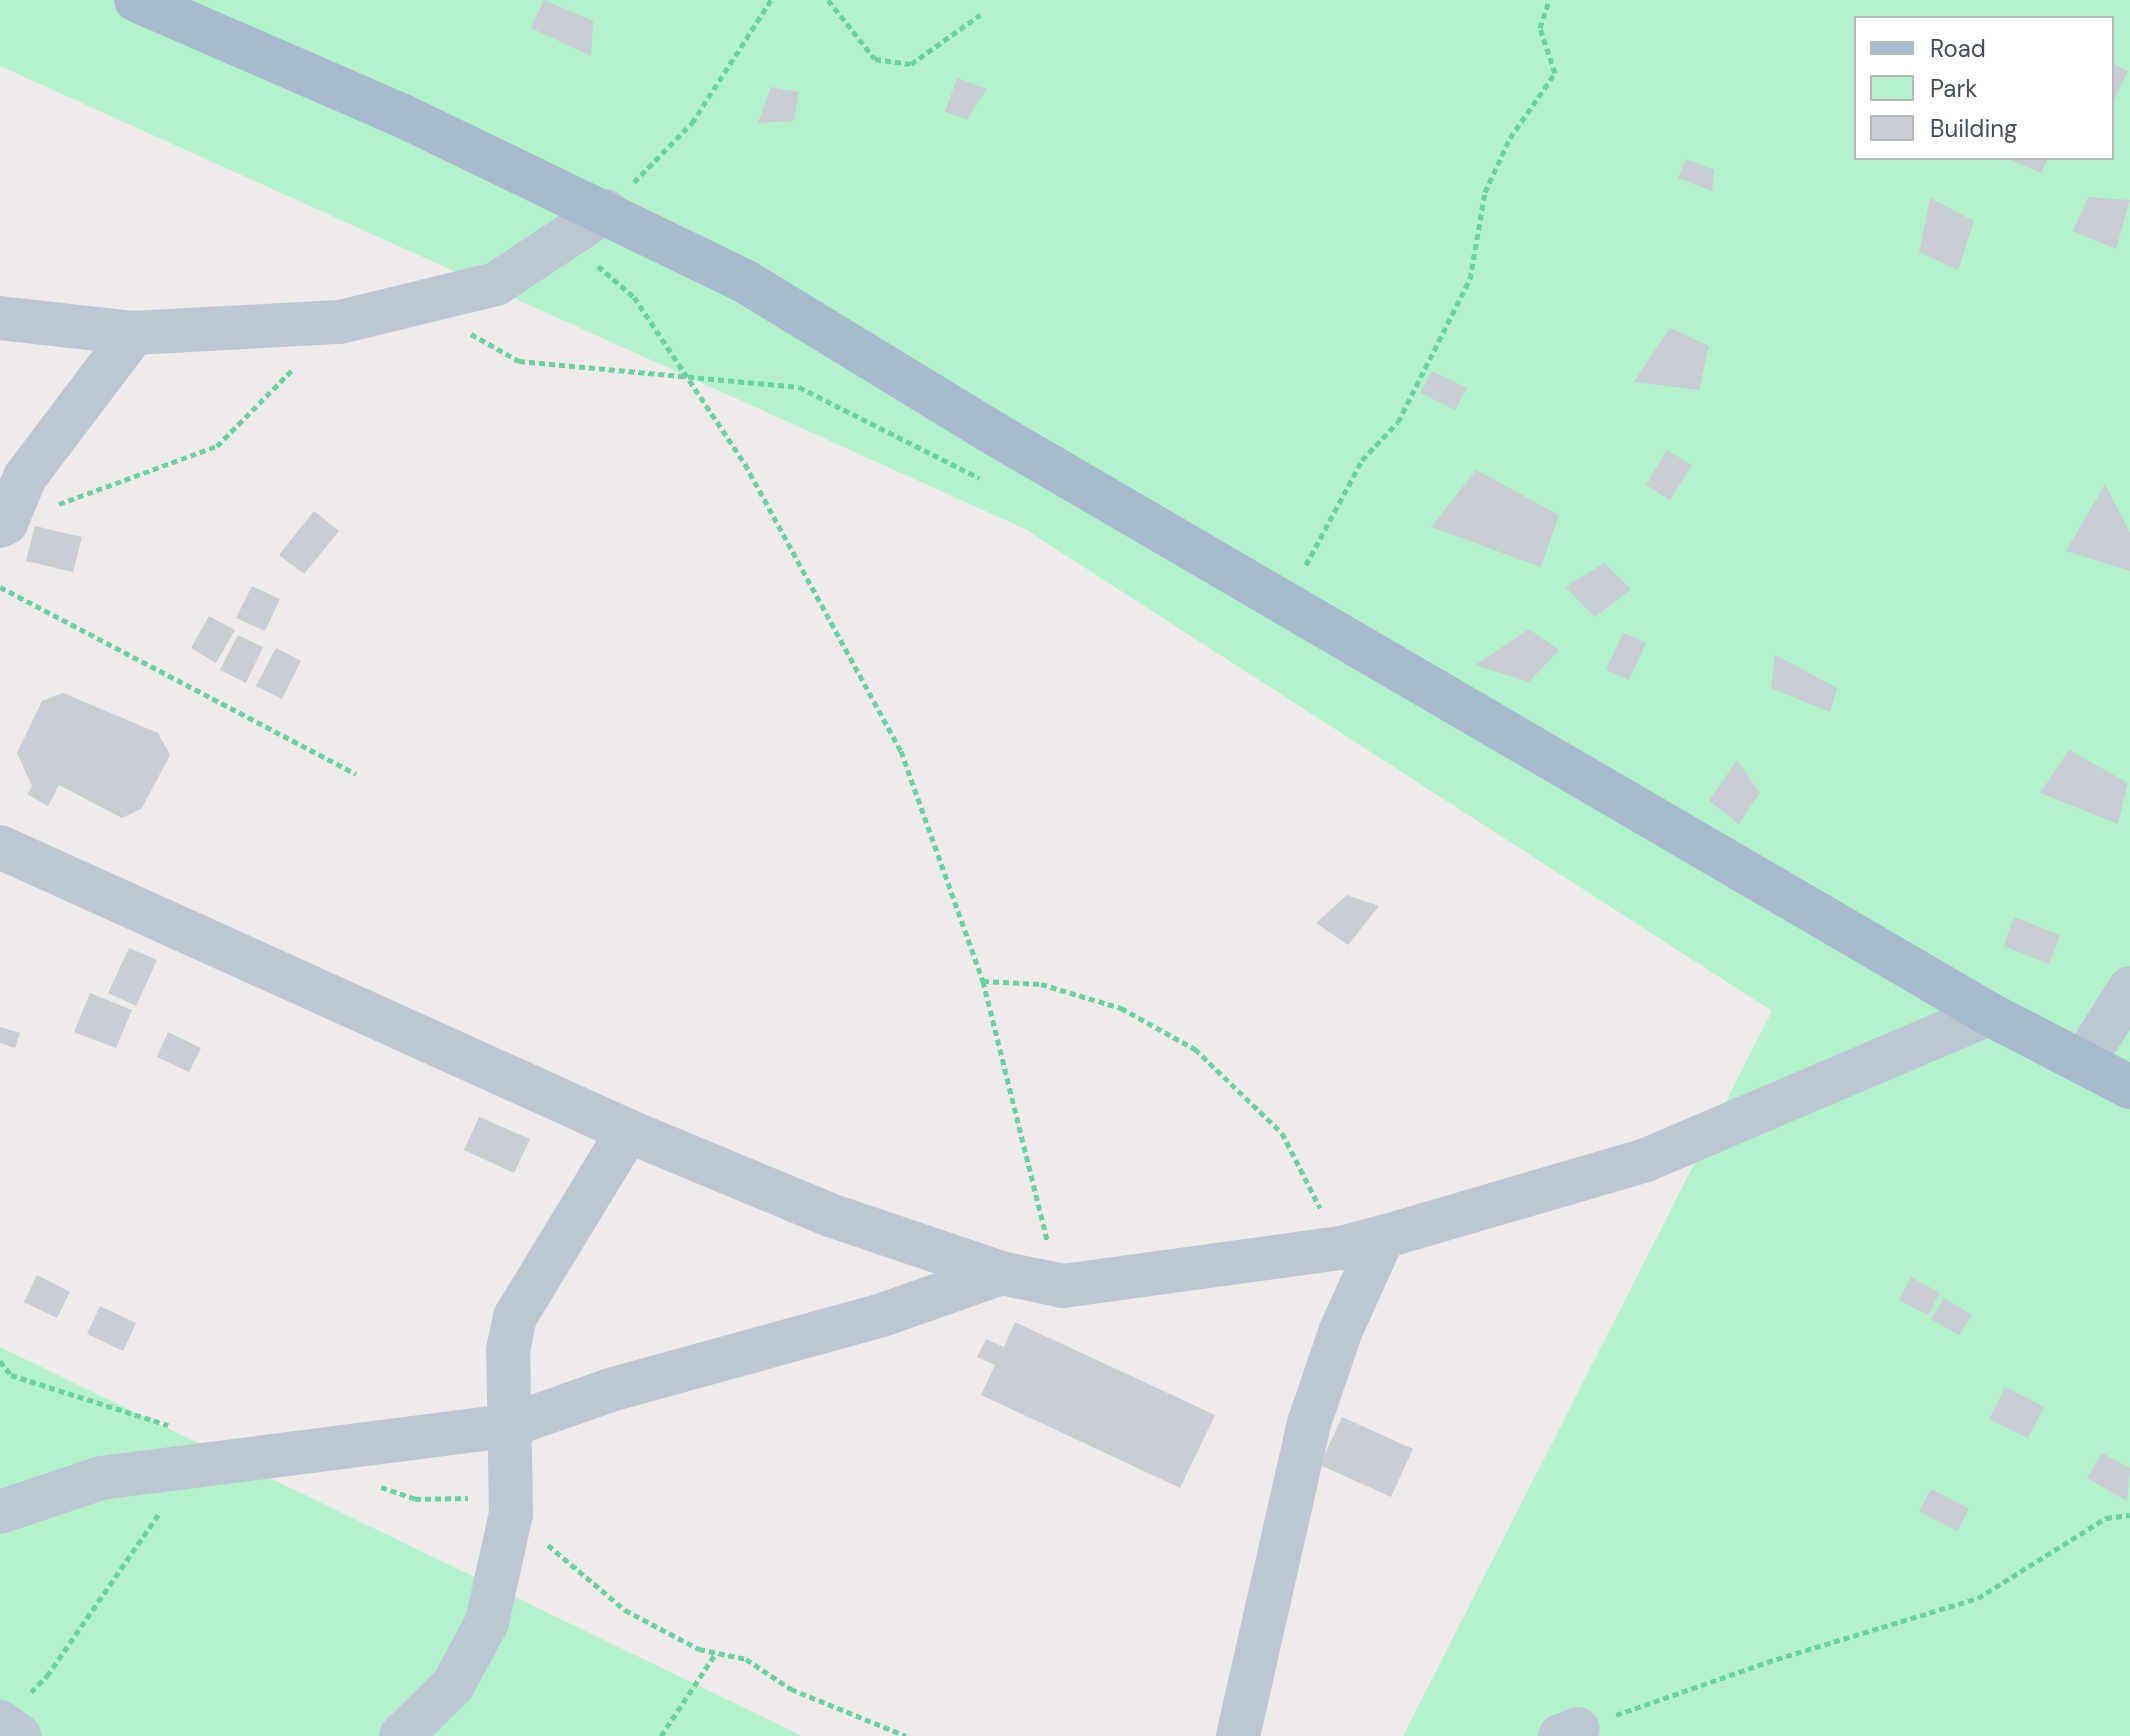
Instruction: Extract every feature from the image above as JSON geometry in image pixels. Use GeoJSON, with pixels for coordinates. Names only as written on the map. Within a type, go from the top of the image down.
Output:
{"type":"FeatureCollection","features":[{"type":"Feature","properties":{"kind":"main road"},"geometry":{"type":"LineString","coordinates":[[136,0],[606,211],[746,282],[995,434],[1287,601],[1989,1014],[2130,1087]]}},
{"type":"Feature","properties":{"kind":"street"},"geometry":{"type":"LineString","coordinates":[[0,318],[134,333],[340,322],[422,305],[496,284],[606,211]]}},
{"type":"Feature","properties":{"kind":"street"},"geometry":{"type":"LineString","coordinates":[[3,525],[25,477],[134,333]]}},
{"type":"Feature","properties":{"kind":"street"},"geometry":{"type":"LineString","coordinates":[[0,847],[628,1131],[830,1215],[1001,1273],[1063,1286],[1341,1248],[1646,1160],[1989,1014]]}},
{"type":"Feature","properties":{"kind":"street"},"geometry":{"type":"LineString","coordinates":[[2084,1061],[2130,988]]}},
{"type":"Feature","properties":{"kind":"street"},"geometry":{"type":"LineString","coordinates":[[401,1736],[453,1685],[487,1622],[511,1514],[508,1350],[515,1317],[628,1131]]}},
{"type":"Feature","properties":{"kind":"street"},"geometry":{"type":"LineString","coordinates":[[1238,1736],[1309,1423],[1341,1330],[1383,1237]]}},
{"type":"Feature","properties":{"kind":"street"},"geometry":{"type":"LineString","coordinates":[[0,1512],[188,1448],[508,1426],[610,1390],[882,1315],[1001,1273]]}},
{"type":"Feature","properties":{"kind":"path"},"geometry":{"type":"LineString","coordinates":[[606,211],[692,123],[771,0]]}},
{"type":"Feature","properties":{"kind":"path"},"geometry":{"type":"LineString","coordinates":[[828,0],[875,59],[911,64],[980,15]]}},
{"type":"Feature","properties":{"kind":"path"},"geometry":{"type":"LineString","coordinates":[[1287,601],[1362,460],[1398,422],[1470,279],[1485,192],[1510,138],[1555,73],[1540,28],[1549,0]]}},
{"type":"Feature","properties":{"kind":"path"},"geometry":{"type":"LineString","coordinates":[[567,239],[634,297],[745,464],[901,751],[983,981],[1039,1214],[1063,1286]]}},
{"type":"Feature","properties":{"kind":"path"},"geometry":{"type":"LineString","coordinates":[[422,305],[519,361],[685,374],[799,387],[989,483]]}},
{"type":"Feature","properties":{"kind":"path"},"geometry":{"type":"LineString","coordinates":[[3,525],[217,446],[340,322]]}},
{"type":"Feature","properties":{"kind":"path"},"geometry":{"type":"LineString","coordinates":[[0,587],[356,774]]}},
{"type":"Feature","properties":{"kind":"path"},"geometry":{"type":"LineString","coordinates":[[983,981],[1041,984],[1121,1008],[1195,1049],[1282,1133],[1341,1248]]}},
{"type":"Feature","properties":{"kind":"path"},"geometry":{"type":"LineString","coordinates":[[0,1361],[11,1375]]}},
{"type":"Feature","properties":{"kind":"path"},"geometry":{"type":"LineString","coordinates":[[0,1371],[188,1448],[129,1553],[47,1676],[13,1720]]}},
{"type":"Feature","properties":{"kind":"path"},"geometry":{"type":"LineString","coordinates":[[374,1484],[415,1499],[472,1498],[511,1514],[625,1610],[716,1653],[746,1659],[791,1689],[906,1736]]}},
{"type":"Feature","properties":{"kind":"path"},"geometry":{"type":"LineString","coordinates":[[1569,1732],[1767,1662],[1978,1598],[2106,1518],[2130,1515]]}},
{"type":"Feature","properties":{"kind":"path"},"geometry":{"type":"LineString","coordinates":[[661,1736],[716,1653]]}},
{"type":"Feature","properties":{"kind":"green space"},"geometry":{"type":"Polygon","coordinates":[[[0,0],[2130,0],[2130,1736],[1403,1736],[1772,1011],[1025,529],[0,66],[0,0]]]}},
{"type":"Feature","properties":{"kind":"green space"},"geometry":{"type":"Polygon","coordinates":[[[0,1347],[802,1736],[0,1736],[0,1347]]]}},
{"type":"Feature","properties":{"kind":"building"},"geometry":{"type":"Polygon","coordinates":[[[544,0],[593,21],[591,56],[531,28],[544,0]]]}},
{"type":"Feature","properties":{"kind":"building"},"geometry":{"type":"Polygon","coordinates":[[[2114,64],[2128,71],[2114,100],[2114,64]]]}},
{"type":"Feature","properties":{"kind":"building"},"geometry":{"type":"Polygon","coordinates":[[[957,78],[987,89],[967,119],[945,112],[957,78]]]}},
{"type":"Feature","properties":{"kind":"building"},"geometry":{"type":"Polygon","coordinates":[[[771,87],[799,92],[794,121],[758,123],[771,87]]]}},
{"type":"Feature","properties":{"kind":"building"},"geometry":{"type":"Polygon","coordinates":[[[1686,159],[1714,170],[1712,191],[1678,178],[1686,159]]]}},
{"type":"Feature","properties":{"kind":"building"},"geometry":{"type":"Polygon","coordinates":[[[2011,160],[2047,160],[2041,173],[2011,160]]]}},
{"type":"Feature","properties":{"kind":"building"},"geometry":{"type":"Polygon","coordinates":[[[2088,197],[2130,200],[2116,249],[2073,231],[2088,197]]]}},
{"type":"Feature","properties":{"kind":"building"},"geometry":{"type":"Polygon","coordinates":[[[1930,198],[1974,221],[1958,270],[1919,252],[1930,198]]]}},
{"type":"Feature","properties":{"kind":"building"},"geometry":{"type":"Polygon","coordinates":[[[1670,328],[1709,346],[1699,390],[1634,382],[1670,328]]]}},
{"type":"Feature","properties":{"kind":"building"},"geometry":{"type":"Polygon","coordinates":[[[1432,371],[1467,388],[1455,410],[1421,393],[1432,371]]]}},
{"type":"Feature","properties":{"kind":"building"},"geometry":{"type":"Polygon","coordinates":[[[1667,450],[1692,465],[1670,500],[1646,485],[1667,450]]]}},
{"type":"Feature","properties":{"kind":"building"},"geometry":{"type":"Polygon","coordinates":[[[1476,470],[1559,515],[1541,567],[1431,527],[1476,470]]]}},
{"type":"Feature","properties":{"kind":"building"},"geometry":{"type":"Polygon","coordinates":[[[2105,484],[2130,533],[2130,571],[2066,551],[2105,484]]]}},
{"type":"Feature","properties":{"kind":"building"},"geometry":{"type":"Polygon","coordinates":[[[314,511],[339,531],[304,574],[279,555],[314,511]]]}},
{"type":"Feature","properties":{"kind":"building"},"geometry":{"type":"Polygon","coordinates":[[[35,526],[82,537],[73,572],[26,561],[35,526]]]}},
{"type":"Feature","properties":{"kind":"building"},"geometry":{"type":"Polygon","coordinates":[[[1604,563],[1631,589],[1595,617],[1565,587],[1604,563]]]}},
{"type":"Feature","properties":{"kind":"building"},"geometry":{"type":"Polygon","coordinates":[[[252,586],[280,599],[265,631],[236,618],[252,586]]]}},
{"type":"Feature","properties":{"kind":"building"},"geometry":{"type":"Polygon","coordinates":[[[209,616],[235,630],[216,663],[191,648],[209,616]]]}},
{"type":"Feature","properties":{"kind":"building"},"geometry":{"type":"Polygon","coordinates":[[[1529,629],[1559,650],[1529,682],[1475,665],[1529,629]]]}},
{"type":"Feature","properties":{"kind":"building"},"geometry":{"type":"Polygon","coordinates":[[[1623,633],[1646,643],[1629,680],[1606,670],[1623,633]]]}},
{"type":"Feature","properties":{"kind":"building"},"geometry":{"type":"Polygon","coordinates":[[[238,635],[263,647],[246,683],[220,670],[238,635]]]}},
{"type":"Feature","properties":{"kind":"building"},"geometry":{"type":"Polygon","coordinates":[[[276,648],[301,661],[282,699],[256,686],[276,648]]]}},
{"type":"Feature","properties":{"kind":"building"},"geometry":{"type":"Polygon","coordinates":[[[1775,655],[1837,688],[1830,712],[1771,688],[1775,655]]]}},
{"type":"Feature","properties":{"kind":"building"},"geometry":{"type":"Polygon","coordinates":[[[63,693],[158,733],[170,755],[142,808],[122,818],[59,785],[48,806],[27,794],[32,786],[17,753],[42,701],[63,693]]]}},
{"type":"Feature","properties":{"kind":"building"},"geometry":{"type":"Polygon","coordinates":[[[2069,750],[2128,783],[2118,824],[2040,793],[2069,750]]]}},
{"type":"Feature","properties":{"kind":"building"},"geometry":{"type":"Polygon","coordinates":[[[1737,760],[1760,793],[1739,824],[1709,801],[1737,760]]]}},
{"type":"Feature","properties":{"kind":"building"},"geometry":{"type":"Polygon","coordinates":[[[1347,895],[1379,906],[1348,945],[1316,923],[1347,895]]]}},
{"type":"Feature","properties":{"kind":"building"},"geometry":{"type":"Polygon","coordinates":[[[2014,917],[2060,935],[2049,964],[2004,946],[2014,917]]]}},
{"type":"Feature","properties":{"kind":"building"},"geometry":{"type":"Polygon","coordinates":[[[129,948],[157,960],[136,1006],[108,993],[129,948]]]}},
{"type":"Feature","properties":{"kind":"building"},"geometry":{"type":"Polygon","coordinates":[[[90,993],[132,1010],[116,1048],[74,1032],[90,993]]]}},
{"type":"Feature","properties":{"kind":"building"},"geometry":{"type":"Polygon","coordinates":[[[0,1027],[20,1033],[15,1048],[0,1043],[0,1027]]]}},
{"type":"Feature","properties":{"kind":"building"},"geometry":{"type":"Polygon","coordinates":[[[168,1032],[201,1048],[189,1072],[157,1057],[168,1032]]]}},
{"type":"Feature","properties":{"kind":"building"},"geometry":{"type":"Polygon","coordinates":[[[479,1117],[530,1139],[514,1173],[464,1150],[479,1117]]]}},
{"type":"Feature","properties":{"kind":"building"},"geometry":{"type":"Polygon","coordinates":[[[37,1275],[70,1292],[57,1318],[24,1302],[37,1275]]]}},
{"type":"Feature","properties":{"kind":"building"},"geometry":{"type":"Polygon","coordinates":[[[1911,1277],[1940,1293],[1928,1315],[1899,1300],[1911,1277]]]}},
{"type":"Feature","properties":{"kind":"building"},"geometry":{"type":"Polygon","coordinates":[[[1944,1298],[1972,1315],[1959,1335],[1931,1319],[1944,1298]]]}},
{"type":"Feature","properties":{"kind":"building"},"geometry":{"type":"Polygon","coordinates":[[[100,1306],[136,1323],[123,1351],[87,1334],[100,1306]]]}},
{"type":"Feature","properties":{"kind":"building"},"geometry":{"type":"Polygon","coordinates":[[[1015,1322],[1215,1415],[1180,1488],[981,1395],[995,1365],[977,1357],[986,1339],[1004,1347],[1015,1322]]]}},
{"type":"Feature","properties":{"kind":"building"},"geometry":{"type":"Polygon","coordinates":[[[2005,1387],[2044,1407],[2028,1438],[1989,1419],[2005,1387]]]}},
{"type":"Feature","properties":{"kind":"building"},"geometry":{"type":"Polygon","coordinates":[[[1342,1417],[1413,1449],[1391,1497],[1320,1465],[1342,1417]]]}},
{"type":"Feature","properties":{"kind":"building"},"geometry":{"type":"Polygon","coordinates":[[[2102,1453],[2130,1468],[2127,1501],[2087,1478],[2102,1453]]]}},
{"type":"Feature","properties":{"kind":"building"},"geometry":{"type":"Polygon","coordinates":[[[1931,1489],[1969,1509],[1957,1531],[1919,1511],[1931,1489]]]}}]}
